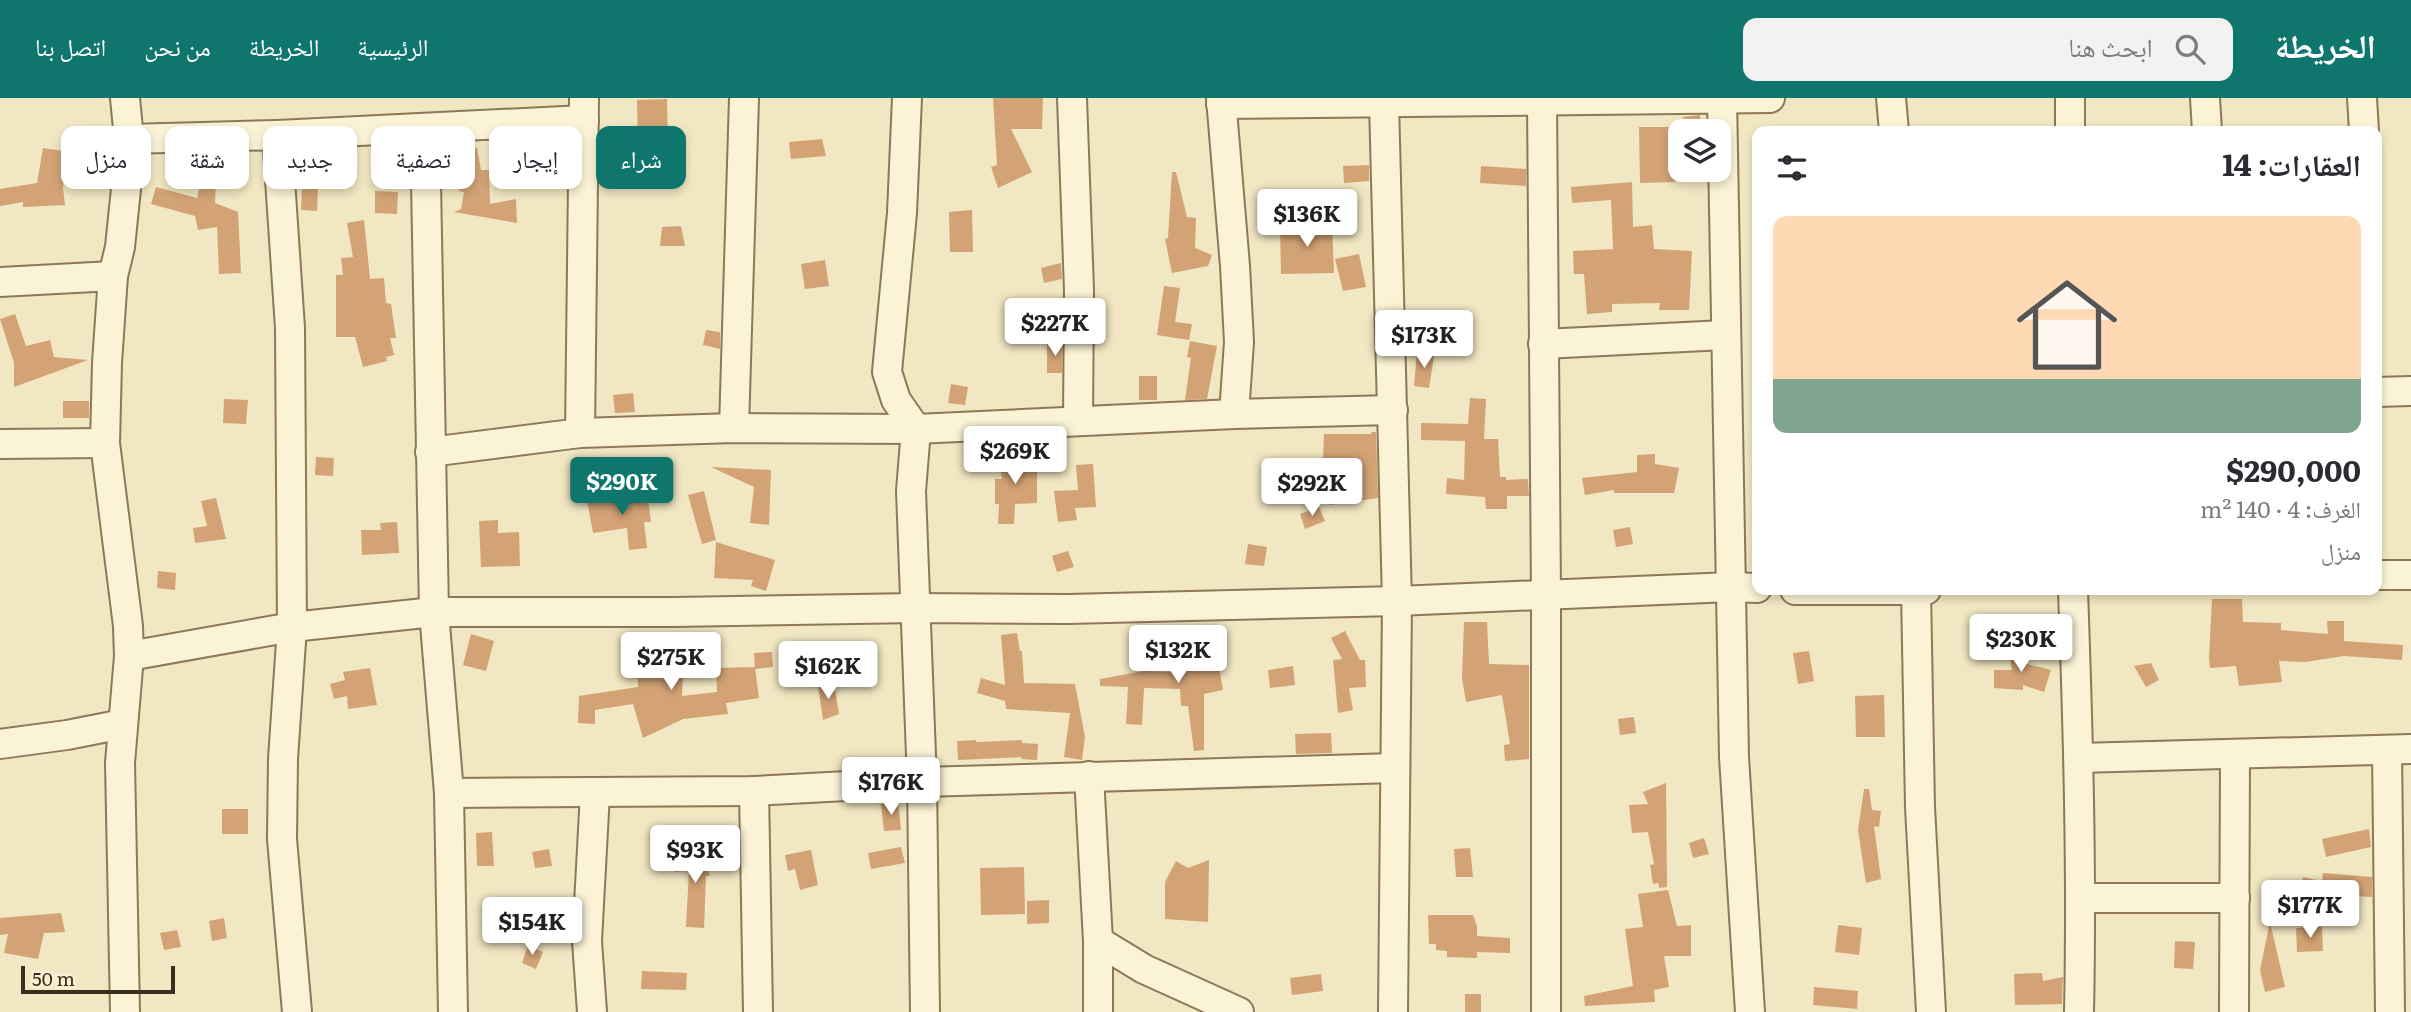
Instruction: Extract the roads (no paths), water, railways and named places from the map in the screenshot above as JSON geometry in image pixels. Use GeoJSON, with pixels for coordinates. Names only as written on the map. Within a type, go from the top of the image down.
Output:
{"type":"FeatureCollection","features":[{"type":"Feature","properties":{"kind":"street"},"geometry":{"type":"LineString","coordinates":[[125,98],[128,126]]}},
{"type":"Feature","properties":{"kind":"street"},"geometry":{"type":"LineString","coordinates":[[734,428],[744,98]]}},
{"type":"Feature","properties":{"kind":"street"},"geometry":{"type":"LineString","coordinates":[[906,98],[902,213],[887,372],[897,400],[916,429],[911,491],[922,782],[925,1012]]}},
{"type":"Feature","properties":{"kind":"street"},"geometry":{"type":"LineString","coordinates":[[1072,98],[1080,290],[1079,421]]}},
{"type":"Feature","properties":{"kind":"street"},"geometry":{"type":"LineString","coordinates":[[1234,414],[1238,329],[1221,101],[1384,103],[1770,98]]}},
{"type":"Feature","properties":{"kind":"street"},"geometry":{"type":"LineString","coordinates":[[1891,98],[1894,126]]}},
{"type":"Feature","properties":{"kind":"street"},"geometry":{"type":"LineString","coordinates":[[2070,98],[2070,126]]}},
{"type":"Feature","properties":{"kind":"street"},"geometry":{"type":"LineString","coordinates":[[2205,98],[2207,126]]}},
{"type":"Feature","properties":{"kind":"street"},"geometry":{"type":"LineString","coordinates":[[2362,98],[2364,126]]}},
{"type":"Feature","properties":{"kind":"street"},"geometry":{"type":"LineString","coordinates":[[1722,99],[1725,335],[1744,588],[1734,757],[1750,1012]]}},
{"type":"Feature","properties":{"kind":"street"},"geometry":{"type":"LineString","coordinates":[[1542,100],[1546,1012]]}},
{"type":"Feature","properties":{"kind":"street"},"geometry":{"type":"LineString","coordinates":[[1384,103],[1397,601],[1393,1012]]}},
{"type":"Feature","properties":{"kind":"street"},"geometry":{"type":"LineString","coordinates":[[442,126],[584,109],[580,433]]}},
{"type":"Feature","properties":{"kind":"street"},"geometry":{"type":"LineString","coordinates":[[151,138],[263,135]]}},
{"type":"Feature","properties":{"kind":"street"},"geometry":{"type":"LineString","coordinates":[[125,189],[120,247],[113,276],[105,443],[124,586],[129,656],[120,763],[125,1012]]}},
{"type":"Feature","properties":{"kind":"street"},"geometry":{"type":"LineString","coordinates":[[281,189],[290,328],[292,627],[283,759],[282,839],[297,1012]]}},
{"type":"Feature","properties":{"kind":"street"},"geometry":{"type":"LineString","coordinates":[[426,189],[434,612],[449,793],[453,1012]]}},
{"type":"Feature","properties":{"kind":"street"},"geometry":{"type":"LineString","coordinates":[[0,282],[113,276]]}},
{"type":"Feature","properties":{"kind":"street"},"geometry":{"type":"LineString","coordinates":[[1543,344],[1725,335]]}},
{"type":"Feature","properties":{"kind":"street"},"geometry":{"type":"LineString","coordinates":[[2382,392],[2411,391]]}},
{"type":"Feature","properties":{"kind":"street"},"geometry":{"type":"LineString","coordinates":[[430,452],[580,433],[734,428],[916,429],[1234,414],[1393,410]]}},
{"type":"Feature","properties":{"kind":"street"},"geometry":{"type":"LineString","coordinates":[[0,444],[105,443]]}},
{"type":"Feature","properties":{"kind":"street"},"geometry":{"type":"LineString","coordinates":[[2382,575],[2411,575]]}},
{"type":"Feature","properties":{"kind":"street"},"geometry":{"type":"LineString","coordinates":[[129,656],[292,627],[434,612],[1068,609],[1397,601],[1744,588]]}},
{"type":"Feature","properties":{"kind":"street"},"geometry":{"type":"LineString","coordinates":[[1916,595],[1920,807],[1931,1012]]}},
{"type":"Feature","properties":{"kind":"street"},"geometry":{"type":"LineString","coordinates":[[2073,595],[2081,898],[2079,1012]]}},
{"type":"Feature","properties":{"kind":"street"},"geometry":{"type":"LineString","coordinates":[[0,744],[67,736],[123,724]]}},
{"type":"Feature","properties":{"kind":"street"},"geometry":{"type":"LineString","coordinates":[[2079,758],[2399,750],[2390,1012]]}},
{"type":"Feature","properties":{"kind":"street"},"geometry":{"type":"LineString","coordinates":[[2234,1012],[2235,755]]}},
{"type":"Feature","properties":{"kind":"street"},"geometry":{"type":"LineString","coordinates":[[449,793],[754,791],[922,782],[1394,768]]}},
{"type":"Feature","properties":{"kind":"street"},"geometry":{"type":"LineString","coordinates":[[1089,776],[1098,940],[1098,1012]]}},
{"type":"Feature","properties":{"kind":"street"},"geometry":{"type":"LineString","coordinates":[[754,791],[758,1012]]}},
{"type":"Feature","properties":{"kind":"street"},"geometry":{"type":"LineString","coordinates":[[592,1012],[587,941],[596,793]]}},
{"type":"Feature","properties":{"kind":"street"},"geometry":{"type":"LineString","coordinates":[[2081,898],[2235,898]]}},
{"type":"Feature","properties":{"kind":"street"},"geometry":{"type":"LineString","coordinates":[[1098,940],[1144,969],[1239,1012]]}}]}
